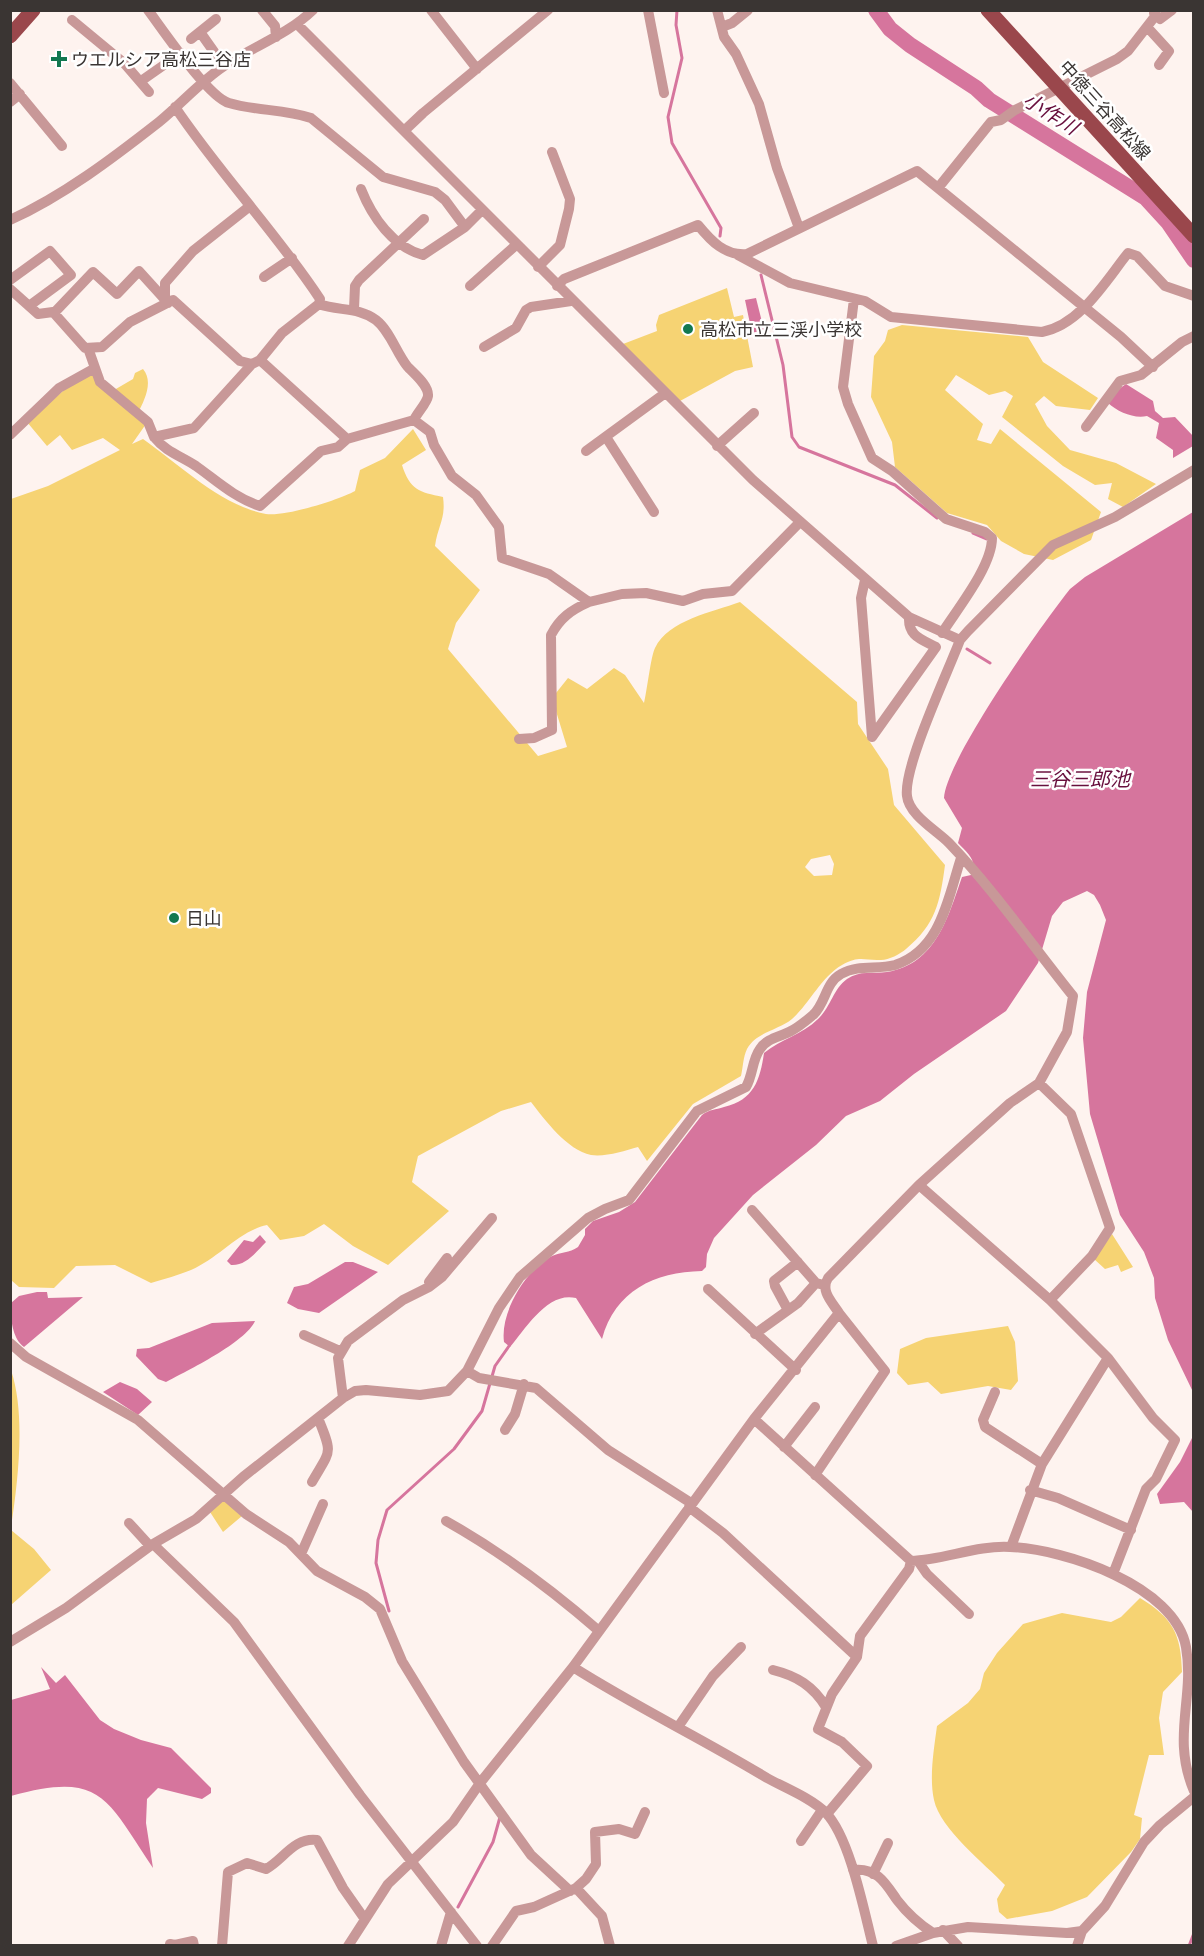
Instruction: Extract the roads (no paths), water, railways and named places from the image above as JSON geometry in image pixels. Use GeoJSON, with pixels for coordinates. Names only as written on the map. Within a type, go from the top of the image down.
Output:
{"type":"FeatureCollection","features":[{"type":"Feature","properties":{"kind":"main road"},"geometry":{"type":"LineString","coordinates":[[10,36],[33,10]]}},
{"type":"Feature","properties":{"kind":"main road","name":"中徳三谷高松線"},"geometry":{"type":"LineString","coordinates":[[988,10],[1194,236]]}},
{"type":"Feature","properties":{"kind":"street"},"geometry":{"type":"LineString","coordinates":[[262,10],[275,26],[276,37]]}},
{"type":"Feature","properties":{"kind":"street"},"geometry":{"type":"LineString","coordinates":[[10,220],[76,182],[176,107],[224,66],[298,25],[313,10]]}},
{"type":"Feature","properties":{"kind":"street"},"geometry":{"type":"LineString","coordinates":[[431,10],[477,69]]}},
{"type":"Feature","properties":{"kind":"street"},"geometry":{"type":"LineString","coordinates":[[648,10],[664,93]]}},
{"type":"Feature","properties":{"kind":"street"},"geometry":{"type":"LineString","coordinates":[[717,10],[724,37],[736,54],[759,104],[777,168],[799,228]]}},
{"type":"Feature","properties":{"kind":"street"},"geometry":{"type":"LineString","coordinates":[[722,27],[732,23],[748,10]]}},
{"type":"Feature","properties":{"kind":"street"},"geometry":{"type":"LineString","coordinates":[[938,188],[991,122],[997,122],[1015,110],[1117,59],[1128,51],[1148,28],[1154,13],[1160,19],[1172,10]]}},
{"type":"Feature","properties":{"kind":"street"},"geometry":{"type":"LineString","coordinates":[[154,11],[203,82],[227,103],[296,113],[311,118],[382,177],[435,192],[445,200],[465,227]]}},
{"type":"Feature","properties":{"kind":"street"},"geometry":{"type":"LineString","coordinates":[[405,130],[542,13]]}},
{"type":"Feature","properties":{"kind":"street"},"geometry":{"type":"LineString","coordinates":[[216,19],[195,35],[224,66]]}},
{"type":"Feature","properties":{"kind":"street"},"geometry":{"type":"LineString","coordinates":[[72,20],[141,81],[149,92]]}},
{"type":"Feature","properties":{"kind":"street"},"geometry":{"type":"LineString","coordinates":[[298,25],[717,446],[909,617],[960,640]]}},
{"type":"Feature","properties":{"kind":"street"},"geometry":{"type":"LineString","coordinates":[[1148,28],[1169,51],[1159,64]]}},
{"type":"Feature","properties":{"kind":"street"},"geometry":{"type":"LineString","coordinates":[[141,81],[181,53]]}},
{"type":"Feature","properties":{"kind":"street"},"geometry":{"type":"LineString","coordinates":[[10,83],[62,146]]}},
{"type":"Feature","properties":{"kind":"street"},"geometry":{"type":"LineString","coordinates":[[10,102],[20,94]]}},
{"type":"Feature","properties":{"kind":"street"},"geometry":{"type":"LineString","coordinates":[[154,437],[194,428],[282,333],[319,304],[320,299],[292,258],[176,107]]}},
{"type":"Feature","properties":{"kind":"street"},"geometry":{"type":"LineString","coordinates":[[538,267],[560,245],[569,210],[570,198],[552,152]]}},
{"type":"Feature","properties":{"kind":"street"},"geometry":{"type":"LineString","coordinates":[[737,255],[747,254],[917,171],[1121,337],[1153,367]]}},
{"type":"Feature","properties":{"kind":"street"},"geometry":{"type":"LineString","coordinates":[[361,189],[370,212],[412,252],[428,254],[465,227],[482,210]]}},
{"type":"Feature","properties":{"kind":"street"},"geometry":{"type":"LineString","coordinates":[[166,301],[165,283],[172,275],[194,251],[250,206]]}},
{"type":"Feature","properties":{"kind":"street"},"geometry":{"type":"LineString","coordinates":[[354,309],[355,286],[359,280],[424,219]]}},
{"type":"Feature","properties":{"kind":"street"},"geometry":{"type":"LineString","coordinates":[[557,286],[564,279],[698,225],[714,245],[790,283],[865,301],[891,317],[1042,332],[1056,329],[1083,308],[1128,254],[1137,256],[1165,286],[1194,296]]}},
{"type":"Feature","properties":{"kind":"street"},"geometry":{"type":"LineString","coordinates":[[470,286],[516,245]]}},
{"type":"Feature","properties":{"kind":"street"},"geometry":{"type":"LineString","coordinates":[[10,280],[50,252],[71,275],[29,306]]}},
{"type":"Feature","properties":{"kind":"street"},"geometry":{"type":"LineString","coordinates":[[264,277],[292,258]]}},
{"type":"Feature","properties":{"kind":"street"},"geometry":{"type":"LineString","coordinates":[[10,289],[38,314],[54,313],[93,272],[117,294],[139,271],[166,301]]}},
{"type":"Feature","properties":{"kind":"street"},"geometry":{"type":"LineString","coordinates":[[854,299],[843,387],[872,458],[892,471],[946,519],[985,532],[992,538],[992,549],[984,566],[942,633]]}},
{"type":"Feature","properties":{"kind":"street"},"geometry":{"type":"LineString","coordinates":[[54,313],[85,348],[102,347],[130,322],[166,301],[173,300],[240,361],[256,362],[347,440]]}},
{"type":"Feature","properties":{"kind":"street"},"geometry":{"type":"LineString","coordinates":[[484,347],[516,328],[526,310],[531,307],[572,301]]}},
{"type":"Feature","properties":{"kind":"street"},"geometry":{"type":"LineString","coordinates":[[88,348],[100,382],[148,422],[154,437],[164,449],[196,466],[244,501],[260,506],[321,451],[338,447],[347,440],[414,420],[428,397],[427,389],[376,320],[354,309],[344,311],[319,304]]}},
{"type":"Feature","properties":{"kind":"street"},"geometry":{"type":"LineString","coordinates":[[1086,427],[1120,381],[1141,375],[1182,342],[1194,336]]}},
{"type":"Feature","properties":{"kind":"street"},"geometry":{"type":"LineString","coordinates":[[10,435],[59,388],[95,368]]}},
{"type":"Feature","properties":{"kind":"street"},"geometry":{"type":"LineString","coordinates":[[586,451],[664,394]]}},
{"type":"Feature","properties":{"kind":"street"},"geometry":{"type":"LineString","coordinates":[[717,446],[754,413]]}},
{"type":"Feature","properties":{"kind":"street"},"geometry":{"type":"LineString","coordinates":[[414,420],[430,432],[434,445],[452,476],[476,495],[499,526],[502,558],[549,574],[589,602]]}},
{"type":"Feature","properties":{"kind":"street"},"geometry":{"type":"LineString","coordinates":[[606,437],[654,512]]}},
{"type":"Feature","properties":{"kind":"street"},"geometry":{"type":"LineString","coordinates":[[755,1334],[820,1284],[919,1185],[1010,1103],[1039,1083],[1067,1032],[1073,996],[974,871],[914,811],[907,796],[907,783],[912,761],[960,640],[1053,545],[1115,517],[1194,470]]}},
{"type":"Feature","properties":{"kind":"street"},"geometry":{"type":"LineString","coordinates":[[519,739],[534,738],[552,730],[551,635],[557,623],[572,609],[589,602],[622,594],[646,593],[683,601],[703,594],[732,591],[800,522]]}},
{"type":"Feature","properties":{"kind":"street"},"geometry":{"type":"LineString","coordinates":[[865,580],[861,598],[872,737],[936,647],[912,634],[908,628],[909,617]]}},
{"type":"Feature","properties":{"kind":"street"},"geometry":{"type":"LineString","coordinates":[[10,1642],[66,1608],[152,1545],[196,1519],[223,1493],[355,1391],[438,1394],[448,1391],[467,1371],[499,1308],[519,1277],[588,1218],[604,1209],[629,1200],[697,1111],[746,1087],[761,1047],[774,1037],[792,1031],[817,1011],[832,982],[839,975],[859,967],[893,965],[908,959],[928,944],[936,933],[961,858]]}},
{"type":"Feature","properties":{"kind":"street"},"geometry":{"type":"LineString","coordinates":[[1039,1083],[1071,1114],[1110,1228],[1092,1256],[1050,1300]]}},
{"type":"Feature","properties":{"kind":"street"},"geometry":{"type":"LineString","coordinates":[[919,1185],[1050,1300],[1108,1358],[1153,1418],[1175,1440],[1156,1479],[1146,1489],[1113,1574]]}},
{"type":"Feature","properties":{"kind":"street"},"geometry":{"type":"LineString","coordinates":[[752,1210],[820,1284],[839,1313],[885,1371],[815,1475]]}},
{"type":"Feature","properties":{"kind":"street"},"geometry":{"type":"LineString","coordinates":[[417,1291],[429,1287],[442,1277],[492,1218]]}},
{"type":"Feature","properties":{"kind":"street"},"geometry":{"type":"LineString","coordinates":[[343,1398],[338,1358],[340,1351],[348,1341],[427,1284],[447,1258]]}},
{"type":"Feature","properties":{"kind":"street"},"geometry":{"type":"LineString","coordinates":[[788,1310],[774,1286],[774,1281],[798,1262]]}},
{"type":"Feature","properties":{"kind":"street"},"geometry":{"type":"LineString","coordinates":[[708,1289],[796,1370]]}},
{"type":"Feature","properties":{"kind":"street"},"geometry":{"type":"LineString","coordinates":[[348,1946],[388,1884],[453,1822],[480,1783],[573,1667],[754,1419],[796,1370],[839,1313]]}},
{"type":"Feature","properties":{"kind":"street"},"geometry":{"type":"LineString","coordinates":[[304,1335],[340,1351]]}},
{"type":"Feature","properties":{"kind":"street"},"geometry":{"type":"LineString","coordinates":[[10,1343],[26,1357],[138,1420],[246,1514],[275,1532],[323,1576],[365,1597],[380,1609],[402,1661],[480,1783],[531,1855],[602,1916],[610,1946]]}},
{"type":"Feature","properties":{"kind":"street"},"geometry":{"type":"LineString","coordinates":[[1011,1547],[1030,1490],[1042,1464],[1108,1358]]}},
{"type":"Feature","properties":{"kind":"street"},"geometry":{"type":"LineString","coordinates":[[467,1371],[479,1378],[524,1384],[542,1393],[608,1450],[690,1505],[857,1657]]}},
{"type":"Feature","properties":{"kind":"street"},"geometry":{"type":"LineString","coordinates":[[505,1430],[514,1414],[524,1384]]}},
{"type":"Feature","properties":{"kind":"street"},"geometry":{"type":"LineString","coordinates":[[995,1392],[983,1420],[985,1427],[1042,1464]]}},
{"type":"Feature","properties":{"kind":"street"},"geometry":{"type":"LineString","coordinates":[[784,1447],[815,1407]]}},
{"type":"Feature","properties":{"kind":"street"},"geometry":{"type":"LineString","coordinates":[[312,1482],[330,1455],[318,1418]]}},
{"type":"Feature","properties":{"kind":"street"},"geometry":{"type":"LineString","coordinates":[[754,1419],[915,1561],[969,1614]]}},
{"type":"Feature","properties":{"kind":"street"},"geometry":{"type":"LineString","coordinates":[[1030,1490],[1058,1498],[1131,1530]]}},
{"type":"Feature","properties":{"kind":"street"},"geometry":{"type":"LineString","coordinates":[[301,1554],[323,1504]]}},
{"type":"Feature","properties":{"kind":"street"},"geometry":{"type":"LineString","coordinates":[[447,1521],[493,1548],[512,1565],[555,1592],[599,1631]]}},
{"type":"Feature","properties":{"kind":"street"},"geometry":{"type":"LineString","coordinates":[[129,1523],[234,1622],[411,1861],[477,1946]]}},
{"type":"Feature","properties":{"kind":"street"},"geometry":{"type":"LineString","coordinates":[[801,1841],[824,1812],[867,1766],[842,1742],[818,1729],[826,1707],[857,1657],[860,1636],[915,1561],[1011,1547],[1058,1554],[1113,1574],[1156,1602],[1172,1616],[1186,1647],[1188,1671],[1182,1752],[1187,1775],[1194,1791]]}},
{"type":"Feature","properties":{"kind":"street"},"geometry":{"type":"LineString","coordinates":[[678,1727],[713,1676],[741,1647]]}},
{"type":"Feature","properties":{"kind":"street"},"geometry":{"type":"LineString","coordinates":[[573,1667],[824,1812],[843,1844],[853,1870],[873,1946]]}},
{"type":"Feature","properties":{"kind":"street"},"geometry":{"type":"LineString","coordinates":[[773,1670],[794,1675],[817,1692],[826,1707]]}},
{"type":"Feature","properties":{"kind":"street"},"geometry":{"type":"LineString","coordinates":[[1077,1946],[1082,1931],[1105,1906],[1144,1842],[1160,1825],[1194,1797]]}},
{"type":"Feature","properties":{"kind":"street"},"geometry":{"type":"LineString","coordinates":[[492,1946],[516,1911],[534,1907],[573,1890],[596,1864],[595,1832],[619,1829],[635,1834],[645,1812]]}},
{"type":"Feature","properties":{"kind":"street"},"geometry":{"type":"LineString","coordinates":[[222,1946],[228,1872],[247,1863],[266,1869],[292,1847],[311,1839],[317,1840],[343,1888],[364,1918]]}},
{"type":"Feature","properties":{"kind":"street"},"geometry":{"type":"LineString","coordinates":[[873,1874],[888,1844]]}},
{"type":"Feature","properties":{"kind":"street"},"geometry":{"type":"LineString","coordinates":[[853,1870],[860,1869],[873,1874],[890,1886],[897,1900],[913,1918],[938,1931],[958,1946]]}},
{"type":"Feature","properties":{"kind":"street"},"geometry":{"type":"LineString","coordinates":[[441,1946],[451,1912]]}},
{"type":"Feature","properties":{"kind":"street"},"geometry":{"type":"LineString","coordinates":[[896,1946],[938,1931],[968,1927],[1067,1933],[1082,1931]]}},
{"type":"Feature","properties":{"kind":"street"},"geometry":{"type":"LineString","coordinates":[[170,1944],[184,1944],[192,1941],[194,1946]]}},
{"type":"Feature","properties":{"kind":"water"},"geometry":{"type":"Polygon","coordinates":[[[756,298],[764,330],[752,333],[745,300],[756,298]]]}},
{"type":"Feature","properties":{"kind":"water"},"geometry":{"type":"Polygon","coordinates":[[[1126,384],[1153,401],[1155,411],[1163,418],[1175,417],[1193,436],[1193,446],[1173,458],[1173,450],[1156,438],[1159,423],[1147,416],[1126,414],[1108,403],[1126,384]]]}},
{"type":"Feature","properties":{"kind":"water","name":"三谷三郎池"},"geometry":{"type":"Polygon","coordinates":[[[1193,512],[1193,1392],[1168,1340],[1155,1298],[1154,1278],[1144,1252],[1120,1215],[1090,1114],[1083,1038],[1087,992],[1106,920],[1094,895],[1087,891],[1063,902],[1052,916],[1038,963],[1006,1011],[914,1074],[880,1101],[846,1116],[816,1145],[753,1195],[714,1238],[707,1254],[706,1267],[702,1271],[668,1275],[639,1287],[616,1308],[602,1339],[576,1298],[566,1297],[556,1300],[538,1313],[510,1347],[504,1342],[506,1318],[516,1293],[533,1271],[552,1256],[578,1247],[585,1235],[585,1229],[593,1221],[619,1212],[635,1202],[702,1115],[734,1104],[749,1094],[760,1072],[764,1053],[818,1019],[842,983],[862,973],[887,972],[904,967],[929,949],[945,923],[962,877],[971,875],[973,870],[973,861],[958,843],[962,828],[944,798],[949,780],[977,724],[1018,660],[1070,589],[1085,577],[1193,512]]]}},
{"type":"Feature","properties":{"kind":"water"},"geometry":{"type":"Polygon","coordinates":[[[260,1235],[266,1242],[250,1258],[236,1265],[231,1265],[227,1261],[244,1240],[253,1242],[260,1235]]]}},
{"type":"Feature","properties":{"kind":"water"},"geometry":{"type":"Polygon","coordinates":[[[345,1262],[353,1262],[378,1272],[319,1313],[298,1309],[287,1303],[294,1287],[308,1284],[345,1262]]]}},
{"type":"Feature","properties":{"kind":"water"},"geometry":{"type":"Polygon","coordinates":[[[47,1292],[48,1298],[83,1297],[24,1347],[14,1333],[11,1303],[19,1296],[47,1292]]]}},
{"type":"Feature","properties":{"kind":"water"},"geometry":{"type":"Polygon","coordinates":[[[255,1321],[240,1338],[228,1347],[166,1382],[158,1379],[136,1356],[137,1349],[149,1348],[212,1323],[255,1321]]]}},
{"type":"Feature","properties":{"kind":"water"},"geometry":{"type":"Polygon","coordinates":[[[120,1382],[137,1389],[152,1402],[138,1415],[103,1392],[120,1382]]]}},
{"type":"Feature","properties":{"kind":"water"},"geometry":{"type":"Polygon","coordinates":[[[1193,1436],[1193,1512],[1184,1502],[1160,1504],[1157,1494],[1180,1462],[1193,1436]]]}},
{"type":"Feature","properties":{"kind":"water"},"geometry":{"type":"Polygon","coordinates":[[[41,1667],[56,1683],[65,1675],[100,1720],[114,1729],[141,1740],[171,1748],[211,1788],[211,1793],[202,1799],[158,1788],[147,1799],[146,1823],[153,1868],[124,1824],[98,1796],[84,1789],[65,1787],[41,1789],[11,1796],[11,1700],[50,1689],[41,1667]]]}},
{"type":"Feature","properties":{"kind":"waterway"},"geometry":{"type":"LineString","coordinates":[[677,10],[676,25],[682,58],[668,117],[672,143],[721,228],[720,236]]}},
{"type":"Feature","properties":{"kind":"waterway","name":"小作川"},"geometry":{"type":"LineString","coordinates":[[876,10],[890,29],[910,45],[976,88],[989,100],[1146,198],[1168,222],[1194,260]]}},
{"type":"Feature","properties":{"kind":"waterway"},"geometry":{"type":"LineString","coordinates":[[761,275],[783,365],[792,437],[799,447],[895,485],[937,518]]}},
{"type":"Feature","properties":{"kind":"waterway"},"geometry":{"type":"LineString","coordinates":[[973,533],[987,539]]}},
{"type":"Feature","properties":{"kind":"waterway"},"geometry":{"type":"LineString","coordinates":[[967,649],[990,663]]}},
{"type":"Feature","properties":{"kind":"waterway"},"geometry":{"type":"LineString","coordinates":[[389,1611],[376,1563],[378,1540],[387,1510],[454,1449],[482,1411],[495,1366],[509,1346]]}},
{"type":"Feature","properties":{"kind":"waterway"},"geometry":{"type":"LineString","coordinates":[[458,1907],[493,1842],[500,1817]]}},
{"type":"Feature","properties":{"kind":"waterway"},"geometry":{"type":"LineString","coordinates":[[1189,1946],[1194,1933]]}},
{"type":"Feature","properties":{"kind":"place","name":"ウエルシア高松三谷店"},"geometry":{"type":"Point","coordinates":[59,59]}},
{"type":"Feature","properties":{"kind":"place","name":"高松市立三渓小学校"},"geometry":{"type":"Point","coordinates":[688,329]}},
{"type":"Feature","properties":{"kind":"place","name":"日山"},"geometry":{"type":"Point","coordinates":[174,918]}}]}
